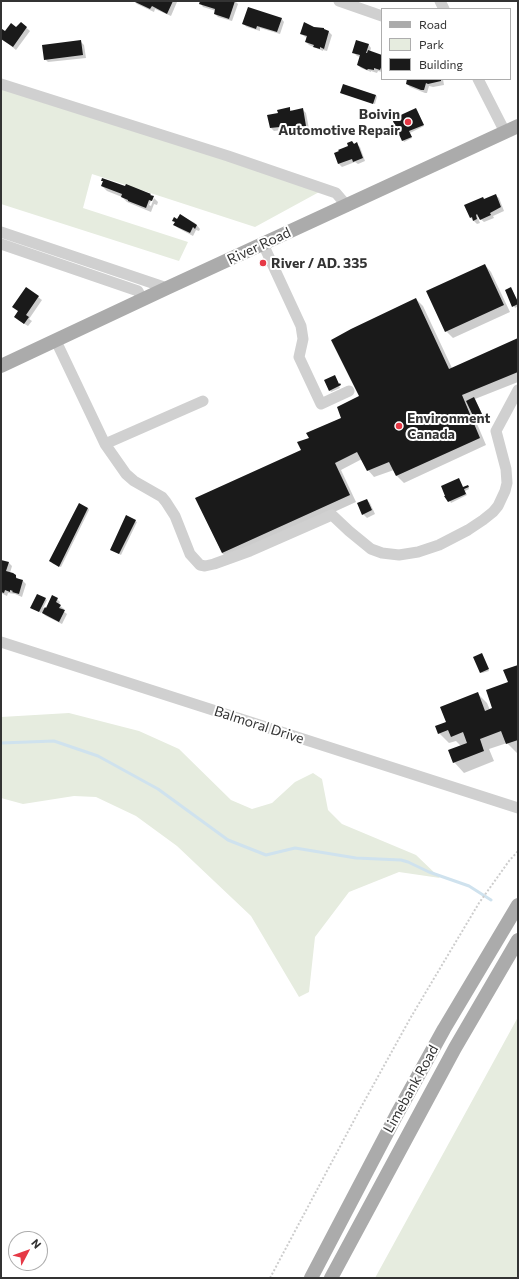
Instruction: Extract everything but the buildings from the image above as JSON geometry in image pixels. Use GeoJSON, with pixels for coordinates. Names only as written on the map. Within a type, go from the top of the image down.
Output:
{"type":"FeatureCollection","features":[{"type":"Feature","properties":{"kind":"main road","name":"River Road"},"geometry":{"type":"LineString","coordinates":[[1,366],[512,129]]}},
{"type":"Feature","properties":{"kind":"main road","name":"Limebank Road"},"geometry":{"type":"LineString","coordinates":[[311,1278],[397,1114],[444,1029],[518,905]]}},
{"type":"Feature","properties":{"kind":"main road","name":"Limebank Road"},"geometry":{"type":"LineString","coordinates":[[331,1278],[455,1048],[518,940]]}},
{"type":"Feature","properties":{"kind":"street"},"geometry":{"type":"LineString","coordinates":[[339,1],[381,16]]}},
{"type":"Feature","properties":{"kind":"street"},"geometry":{"type":"LineString","coordinates":[[479,80],[512,129]]}},
{"type":"Feature","properties":{"kind":"street"},"geometry":{"type":"LineString","coordinates":[[1,84],[228,156],[336,193],[347,206]]}},
{"type":"Feature","properties":{"kind":"street"},"geometry":{"type":"LineString","coordinates":[[1,232],[167,288]]}},
{"type":"Feature","properties":{"kind":"street"},"geometry":{"type":"LineString","coordinates":[[1,244],[138,291],[142,300]]}},
{"type":"Feature","properties":{"kind":"street"},"geometry":{"type":"LineString","coordinates":[[263,244],[301,326],[303,339],[299,357],[321,404],[349,391]]}},
{"type":"Feature","properties":{"kind":"street"},"geometry":{"type":"LineString","coordinates":[[56,340],[105,444],[126,474],[134,481],[162,497],[175,516],[190,554],[200,565],[204,566],[250,551],[332,515],[371,549],[382,553],[399,555],[418,552],[439,545],[468,530],[484,520],[493,512],[498,506],[505,491],[507,483],[506,469],[496,431],[518,390]]}},
{"type":"Feature","properties":{"kind":"street"},"geometry":{"type":"LineString","coordinates":[[105,444],[203,401]]}},
{"type":"Feature","properties":{"kind":"street","name":"Balmoral Drive"},"geometry":{"type":"LineString","coordinates":[[1,642],[518,808]]}},
{"type":"Feature","properties":{"kind":"path"},"geometry":{"type":"LineString","coordinates":[[270,1278],[411,1016],[481,899],[508,861],[518,851]]}},
{"type":"Feature","properties":{"kind":"green space"},"geometry":{"type":"Polygon","coordinates":[[[1,82],[321,191],[255,227],[92,174],[83,208],[188,242],[179,261],[1,204],[1,82]]]}},
{"type":"Feature","properties":{"kind":"green space"},"geometry":{"type":"Polygon","coordinates":[[[69,713],[139,731],[179,749],[231,800],[252,809],[272,803],[295,782],[313,773],[322,779],[328,810],[342,824],[416,855],[440,878],[399,872],[349,892],[315,937],[309,992],[299,997],[251,916],[177,846],[136,816],[96,797],[74,796],[23,804],[1,798],[1,717],[69,713]]]}},
{"type":"Feature","properties":{"kind":"green space"},"geometry":{"type":"Polygon","coordinates":[[[518,1017],[518,1278],[375,1278],[518,1017]]]}},
{"type":"Feature","properties":{"kind":"waterway"},"geometry":{"type":"LineString","coordinates":[[1,743],[54,741],[98,756],[158,789],[228,840],[266,855],[295,848],[356,858],[401,860],[429,872],[469,886],[491,900]]}},
{"type":"Feature","properties":{"kind":"place","name":"Boivin Automotive Repair"},"geometry":{"type":"Point","coordinates":[408,122]}},
{"type":"Feature","properties":{"kind":"place","name":"River / AD. 335"},"geometry":{"type":"Point","coordinates":[263,263]}},
{"type":"Feature","properties":{"kind":"place","name":"Environment Canada"},"geometry":{"type":"Point","coordinates":[399,426]}}]}
